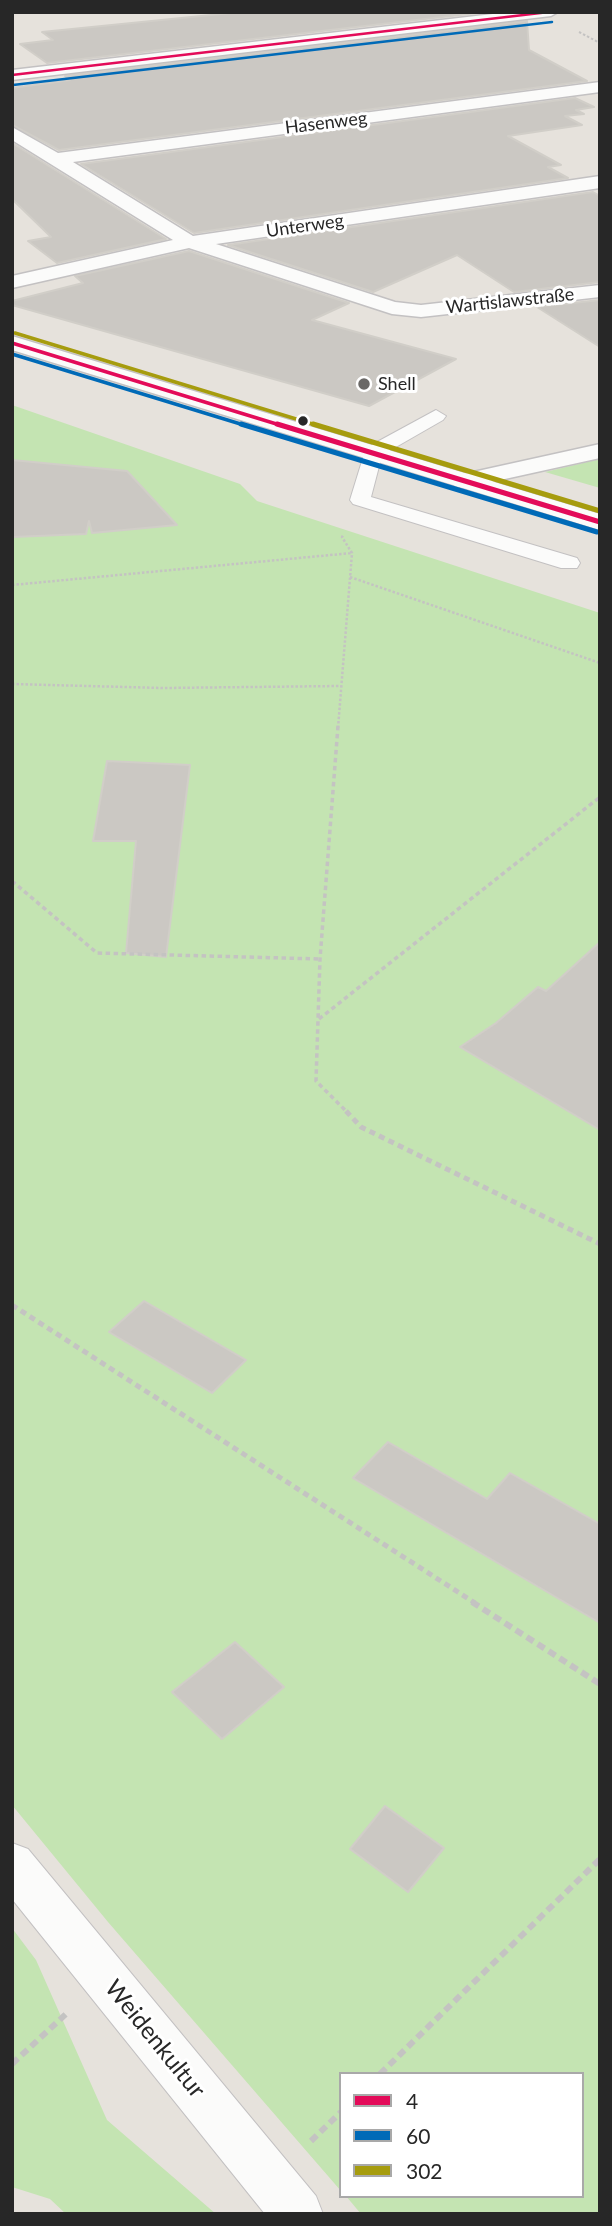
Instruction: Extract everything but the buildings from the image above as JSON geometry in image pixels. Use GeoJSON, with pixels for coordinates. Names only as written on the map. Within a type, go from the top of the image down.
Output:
{"type":"FeatureCollection","features":[{"type":"Feature","properties":{"kind":"street"},"geometry":{"type":"LineString","coordinates":[[12,75],[551,12]]}},
{"type":"Feature","properties":{"kind":"street","name":"Hasenweg"},"geometry":{"type":"LineString","coordinates":[[53,159],[600,87]]}},
{"type":"Feature","properties":{"kind":"street","name":"Wartislawstraße"},"geometry":{"type":"LineString","coordinates":[[12,132],[190,242],[392,309],[421,311],[600,291]]}},
{"type":"Feature","properties":{"kind":"street","name":"Unterweg"},"geometry":{"type":"LineString","coordinates":[[12,282],[190,242],[600,182]]}},
{"type":"Feature","properties":{"kind":"street"},"geometry":{"type":"LineString","coordinates":[[12,343],[600,522]]}},
{"type":"Feature","properties":{"kind":"street"},"geometry":{"type":"LineString","coordinates":[[464,481],[600,451]]}},
{"type":"Feature","properties":{"kind":"lane"},"geometry":{"type":"LineString","coordinates":[[436,416],[373,452],[360,500],[569,564]]}},
{"type":"Feature","properties":{"kind":"lane","name":"Weidenkultur"},"geometry":{"type":"LineString","coordinates":[[12,1864],[298,2214]]}},
{"type":"Feature","properties":{"kind":"path"},"geometry":{"type":"LineString","coordinates":[[360,500],[342,537],[352,553],[320,959],[316,1081],[361,1127],[600,1244]]}},
{"type":"Feature","properties":{"kind":"path"},"geometry":{"type":"LineString","coordinates":[[12,586],[352,553]]}},
{"type":"Feature","properties":{"kind":"path"},"geometry":{"type":"LineString","coordinates":[[350,577],[600,663]]}},
{"type":"Feature","properties":{"kind":"path"},"geometry":{"type":"LineString","coordinates":[[12,684],[163,688],[340,686]]}},
{"type":"Feature","properties":{"kind":"path"},"geometry":{"type":"LineString","coordinates":[[318,1020],[600,797]]}},
{"type":"Feature","properties":{"kind":"path"},"geometry":{"type":"LineString","coordinates":[[12,881],[97,953],[320,959]]}},
{"type":"Feature","properties":{"kind":"path"},"geometry":{"type":"LineString","coordinates":[[12,1305],[600,1684]]}},
{"type":"Feature","properties":{"kind":"path"},"geometry":{"type":"LineString","coordinates":[[382,2072],[600,1859]]}},
{"type":"Feature","properties":{"kind":"path"},"geometry":{"type":"LineString","coordinates":[[12,2064],[105,1978]]}},
{"type":"Feature","properties":{"kind":"green space"},"geometry":{"type":"Polygon","coordinates":[[[12,405],[240,484],[257,501],[600,613],[600,2214],[361,2214],[348,2198],[584,2198],[584,2072],[339,2072],[339,2189],[108,1922],[12,1805],[12,405]]]}},
{"type":"Feature","properties":{"kind":"green space"},"geometry":{"type":"Polygon","coordinates":[[[600,459],[600,488],[545,472],[600,459]]]}},
{"type":"Feature","properties":{"kind":"green space"},"geometry":{"type":"Polygon","coordinates":[[[12,1928],[36,1960],[107,2120],[216,2214],[66,2214],[50,2199],[12,2187],[12,1928]]]}},
{"type":"Feature","properties":{"kind":"transit line","name":"4"},"geometry":{"type":"LineString","coordinates":[[12,75],[549,12]]}},
{"type":"Feature","properties":{"kind":"transit line","name":"60"},"geometry":{"type":"LineString","coordinates":[[13,85],[552,22]]}},
{"type":"Feature","properties":{"kind":"transit line","name":"302"},"geometry":{"type":"LineString","coordinates":[[15,333],[600,511]]}},
{"type":"Feature","properties":{"kind":"transit line","name":"4"},"geometry":{"type":"LineString","coordinates":[[12,343],[600,522]]}},
{"type":"Feature","properties":{"kind":"transit line","name":"60"},"geometry":{"type":"LineString","coordinates":[[12,354],[597,532]]}},
{"type":"Feature","properties":{"kind":"place","name":"Shell"},"geometry":{"type":"Point","coordinates":[364,384]}}]}
